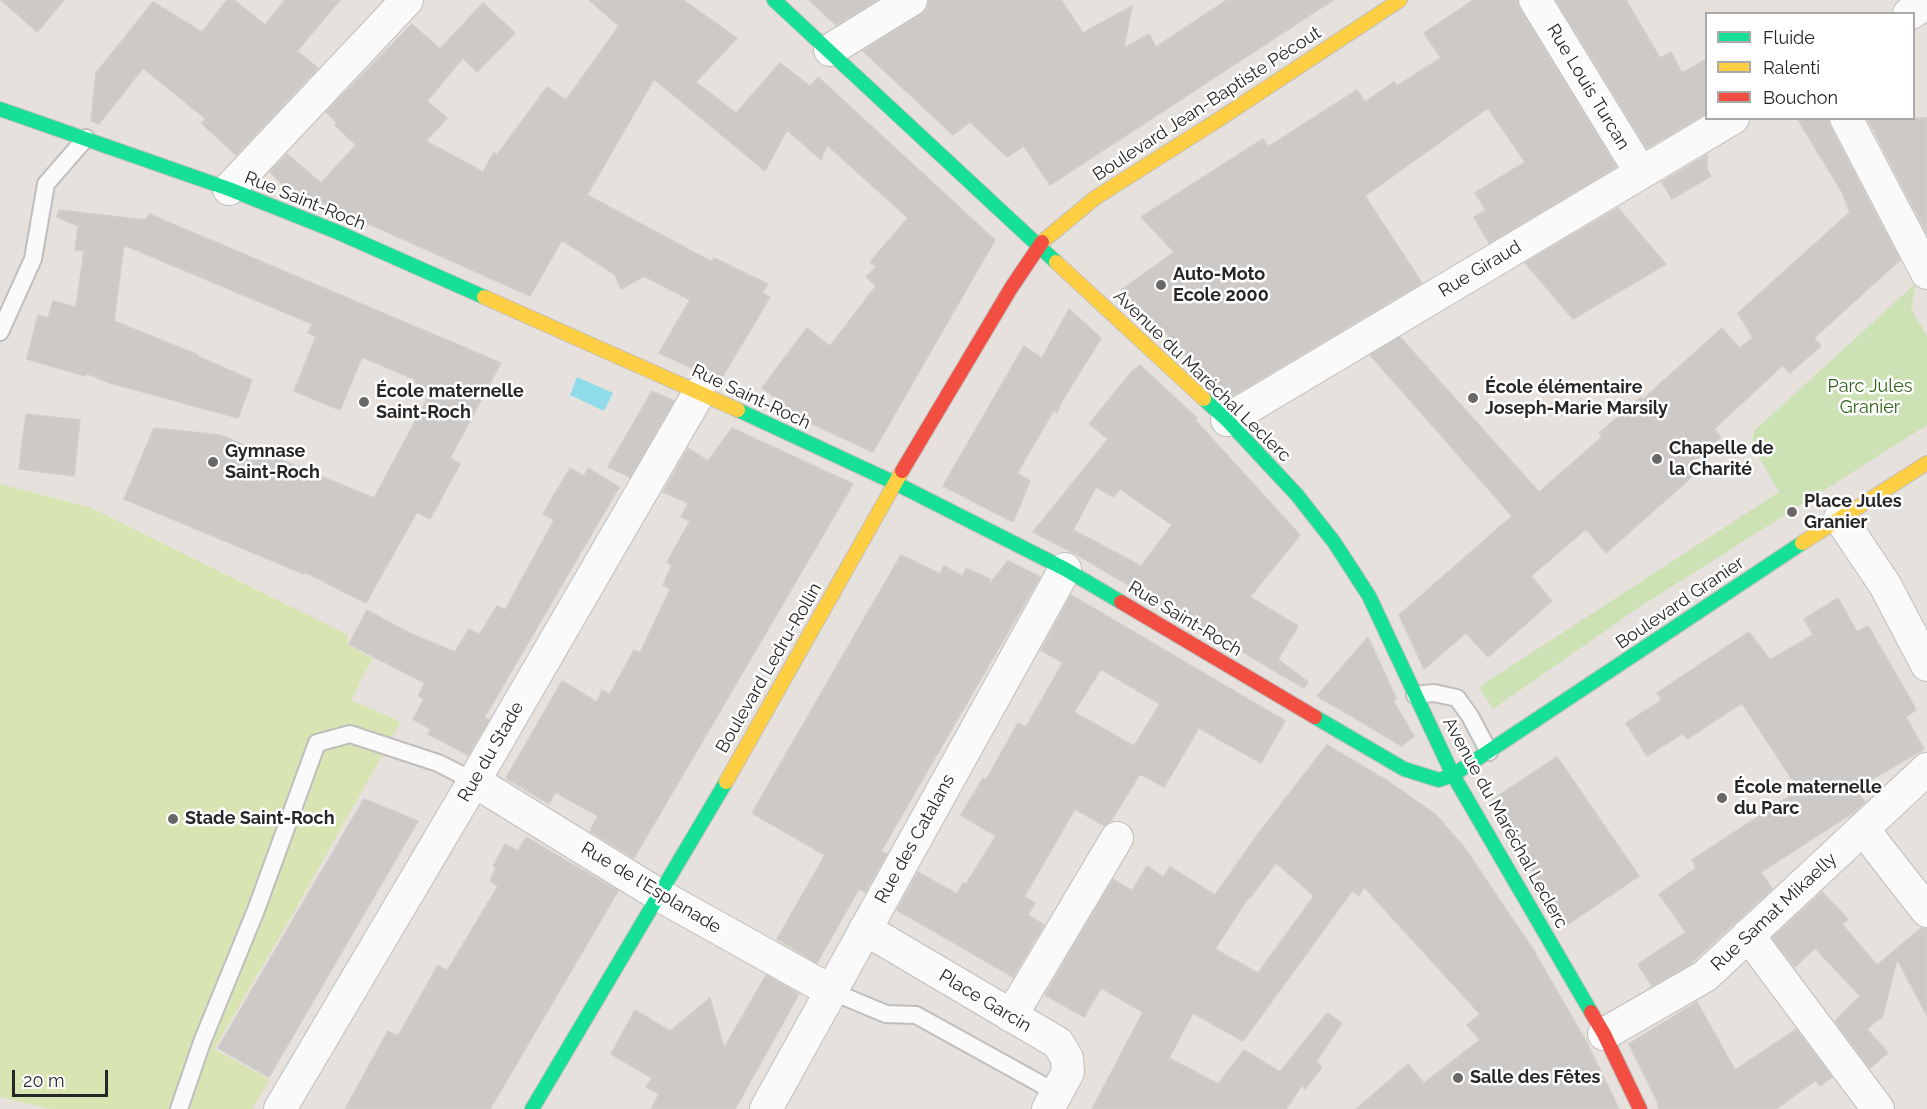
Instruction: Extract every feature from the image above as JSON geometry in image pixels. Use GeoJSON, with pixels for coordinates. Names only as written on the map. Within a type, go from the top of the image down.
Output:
{"type":"FeatureCollection","features":[{"type":"Feature","properties":{"kind":"street"},"geometry":{"type":"LineString","coordinates":[[229,189],[407,0]]}},
{"type":"Feature","properties":{"kind":"street","name":"Avenue du Maréchal Leclerc"},"geometry":{"type":"LineString","coordinates":[[774,0],[1227,420],[1297,495],[1346,559],[1369,596],[1454,775],[1604,1034],[1640,1109]]}},
{"type":"Feature","properties":{"kind":"street"},"geometry":{"type":"LineString","coordinates":[[830,50],[911,0]]}},
{"type":"Feature","properties":{"kind":"street","name":"Boulevard Jean-Baptiste Pécout"},"geometry":{"type":"LineString","coordinates":[[1039,246],[1095,198],[1401,0]]}},
{"type":"Feature","properties":{"kind":"street","name":"Rue Louis Turcan"},"geometry":{"type":"LineString","coordinates":[[1535,0],[1641,173]]}},
{"type":"Feature","properties":{"kind":"street"},"geometry":{"type":"LineString","coordinates":[[1912,12],[1927,3]]}},
{"type":"Feature","properties":{"kind":"street","name":"Rue Saint-Roch"},"geometry":{"type":"LineString","coordinates":[[0,109],[229,189],[335,231],[699,393],[895,483],[1065,569],[1404,769],[1439,780],[1454,775]]}},
{"type":"Feature","properties":{"kind":"street","name":"Rue Giraud"},"geometry":{"type":"LineString","coordinates":[[1227,420],[1729,120]]}},
{"type":"Feature","properties":{"kind":"street"},"geometry":{"type":"LineString","coordinates":[[1847,120],[1927,273]]}},
{"type":"Feature","properties":{"kind":"street","name":"Boulevard Ledru-Rollin"},"geometry":{"type":"LineString","coordinates":[[532,1109],[659,895],[895,483],[1011,288],[1039,246]]}},
{"type":"Feature","properties":{"kind":"street","name":"Rue du Stade"},"geometry":{"type":"LineString","coordinates":[[280,1109],[699,393]]}},
{"type":"Feature","properties":{"kind":"street","name":"Boulevard Granier"},"geometry":{"type":"LineString","coordinates":[[1454,775],[1840,518],[1927,463]]}},
{"type":"Feature","properties":{"kind":"street"},"geometry":{"type":"LineString","coordinates":[[1840,518],[1885,585],[1926,660]]}},
{"type":"Feature","properties":{"kind":"street","name":"Rue des Catalans"},"geometry":{"type":"LineString","coordinates":[[766,1109],[1065,569]]}},
{"type":"Feature","properties":{"kind":"street","name":"Rue Samat Mikaelly"},"geometry":{"type":"LineString","coordinates":[[1604,1034],[1705,976],[1927,769]]}},
{"type":"Feature","properties":{"kind":"street","name":"Rue de l'Esplanade"},"geometry":{"type":"LineString","coordinates":[[474,781],[659,895],[831,991]]}},
{"type":"Feature","properties":{"kind":"street"},"geometry":{"type":"LineString","coordinates":[[1863,829],[1927,911]]}},
{"type":"Feature","properties":{"kind":"street"},"geometry":{"type":"LineString","coordinates":[[1011,1016],[1117,838]]}},
{"type":"Feature","properties":{"kind":"street","name":"Place Garcin"},"geometry":{"type":"LineString","coordinates":[[865,930],[1058,1044],[1067,1058],[1068,1072],[1052,1101]]}},
{"type":"Feature","properties":{"kind":"street"},"geometry":{"type":"LineString","coordinates":[[1748,935],[1878,1109]]}},
{"type":"Feature","properties":{"kind":"lane"},"geometry":{"type":"LineString","coordinates":[[0,332],[33,259],[46,184],[86,138]]}},
{"type":"Feature","properties":{"kind":"lane"},"geometry":{"type":"LineString","coordinates":[[1415,695],[1434,693],[1456,698],[1470,716],[1489,752]]}},
{"type":"Feature","properties":{"kind":"lane"},"geometry":{"type":"LineString","coordinates":[[179,1109],[202,1042],[256,910],[318,743],[350,734],[438,763],[474,781]]}},
{"type":"Feature","properties":{"kind":"lane","name":"Place Garcin"},"geometry":{"type":"LineString","coordinates":[[831,991],[886,1014],[916,1015],[1052,1101]]}},
{"type":"Feature","properties":{"kind":"green space","name":"Parc Jules Granier"},"geometry":{"type":"Polygon","coordinates":[[[1916,283],[1911,309],[1927,336],[1927,425],[1635,610],[1493,709],[1479,687],[1779,492],[1752,445],[1754,431],[1916,283]]]}},
{"type":"Feature","properties":{"kind":"green space","name":"Stade Saint-Roch"},"geometry":{"type":"Polygon","coordinates":[[[0,484],[89,507],[348,635],[347,644],[372,659],[351,700],[401,722],[214,1049],[270,1080],[252,1109],[52,1109],[0,1097],[0,484]]]}},
{"type":"Feature","properties":{"kind":"water"},"geometry":{"type":"Polygon","coordinates":[[[577,377],[613,393],[604,411],[570,395],[577,377]]]}},
{"type":"Feature","properties":{"kind":"building"},"geometry":{"type":"Polygon","coordinates":[[[1,0],[64,0],[37,32],[1,0]]]}},
{"type":"Feature","properties":{"kind":"building"},"geometry":{"type":"Polygon","coordinates":[[[227,0],[234,0],[265,25],[285,0],[340,0],[297,51],[318,68],[236,155],[201,123],[206,119],[143,68],[99,124],[91,121],[96,73],[153,2],[202,32],[227,0]]]}},
{"type":"Feature","properties":{"kind":"building"},"geometry":{"type":"Polygon","coordinates":[[[589,0],[683,0],[737,38],[696,82],[736,113],[780,63],[810,86],[818,77],[995,240],[873,452],[806,421],[762,388],[807,328],[830,346],[876,286],[866,277],[876,267],[870,262],[908,218],[827,145],[821,160],[787,130],[765,171],[654,79],[587,195],[712,262],[714,258],[768,284],[762,293],[770,297],[720,381],[659,353],[690,300],[644,276],[621,289],[614,274],[562,240],[530,296],[284,186],[270,172],[287,154],[321,183],[356,145],[335,125],[337,123],[326,112],[412,24],[440,49],[483,3],[515,33],[477,72],[463,58],[427,101],[447,118],[426,141],[483,172],[494,152],[497,155],[547,87],[566,100],[619,26],[589,0]]]}},
{"type":"Feature","properties":{"kind":"building"},"geometry":{"type":"Polygon","coordinates":[[[809,0],[877,0],[836,25],[809,0]]]}},
{"type":"Feature","properties":{"kind":"building"},"geometry":{"type":"Polygon","coordinates":[[[929,0],[1061,0],[1083,33],[1132,6],[1124,48],[1149,34],[1156,47],[1227,0],[1333,0],[1050,185],[1024,146],[1007,157],[970,122],[953,135],[863,51],[920,15],[927,9],[929,0]]]}},
{"type":"Feature","properties":{"kind":"building"},"geometry":{"type":"Polygon","coordinates":[[[1473,0],[1517,0],[1520,9],[1616,167],[1489,243],[1474,217],[1486,210],[1475,193],[1525,162],[1488,108],[1365,196],[1422,283],[1230,397],[1167,338],[1169,336],[1121,290],[1174,252],[1141,217],[1263,139],[1268,147],[1357,90],[1365,102],[1394,82],[1397,86],[1441,58],[1424,33],[1473,0]]]}},
{"type":"Feature","properties":{"kind":"building"},"geometry":{"type":"Polygon","coordinates":[[[1556,0],[1626,0],[1660,58],[1671,52],[1682,73],[1705,60],[1705,114],[1647,148],[1556,0]]]}},
{"type":"Feature","properties":{"kind":"building"},"geometry":{"type":"Polygon","coordinates":[[[1927,118],[1927,234],[1868,120],[1927,118]]]}},
{"type":"Feature","properties":{"kind":"building"},"geometry":{"type":"Polygon","coordinates":[[[1798,120],[1828,120],[1900,260],[1814,338],[1821,346],[1790,373],[1783,365],[1714,429],[1721,437],[1696,460],[1702,468],[1606,553],[1586,529],[1531,576],[1552,601],[1488,657],[1466,633],[1424,669],[1399,615],[1512,516],[1370,355],[1400,337],[1539,492],[1602,437],[1599,433],[1641,397],[1643,399],[1722,328],[1739,348],[1753,338],[1738,313],[1850,212],[1842,192],[1798,120]]]}},
{"type":"Feature","properties":{"kind":"building"},"geometry":{"type":"Polygon","coordinates":[[[1707,155],[1707,169],[1711,176],[1672,199],[1662,182],[1707,155]]]}},
{"type":"Feature","properties":{"kind":"building"},"geometry":{"type":"Polygon","coordinates":[[[1618,208],[1666,264],[1573,319],[1525,263],[1618,208]]]}},
{"type":"Feature","properties":{"kind":"building"},"geometry":{"type":"Polygon","coordinates":[[[59,210],[146,220],[149,214],[501,363],[450,458],[460,464],[430,519],[417,512],[366,603],[305,572],[304,574],[124,499],[154,428],[220,435],[374,498],[432,390],[414,382],[416,380],[362,357],[340,410],[294,391],[316,336],[308,333],[312,324],[124,245],[114,321],[252,380],[238,418],[110,383],[85,373],[85,376],[27,359],[38,315],[48,318],[53,301],[76,307],[84,251],[75,250],[78,226],[57,217],[59,210]]]}},
{"type":"Feature","properties":{"kind":"building"},"geometry":{"type":"Polygon","coordinates":[[[1069,309],[1101,338],[1057,413],[1054,410],[1017,473],[1030,481],[1013,522],[943,486],[1024,346],[1042,358],[1069,309]]]}},
{"type":"Feature","properties":{"kind":"building"},"geometry":{"type":"Polygon","coordinates":[[[1140,365],[1197,418],[1195,420],[1300,535],[1250,597],[1298,626],[1278,659],[1308,682],[1304,688],[1074,553],[1033,532],[1108,439],[1089,424],[1140,365]],[[1096,487],[1073,530],[1141,566],[1172,525],[1120,489],[1114,497],[1096,487]]]}},
{"type":"Feature","properties":{"kind":"building"},"geometry":{"type":"Polygon","coordinates":[[[652,391],[674,401],[630,477],[608,467],[652,391]]]}},
{"type":"Feature","properties":{"kind":"building"},"geometry":{"type":"Polygon","coordinates":[[[26,414],[80,420],[74,476],[19,469],[26,414]]]}},
{"type":"Feature","properties":{"kind":"building"},"geometry":{"type":"Polygon","coordinates":[[[732,428],[853,484],[634,858],[590,831],[598,816],[555,792],[549,804],[506,778],[562,681],[597,702],[602,690],[610,694],[634,650],[640,653],[670,589],[663,585],[672,565],[667,562],[690,521],[681,517],[688,503],[663,492],[688,448],[708,461],[732,428]]]}},
{"type":"Feature","properties":{"kind":"building"},"geometry":{"type":"Polygon","coordinates":[[[570,468],[584,476],[588,468],[619,487],[484,717],[489,720],[468,755],[428,734],[431,729],[413,719],[424,699],[418,696],[425,683],[349,644],[367,610],[409,633],[455,652],[469,629],[479,635],[497,606],[505,610],[554,520],[543,514],[570,468]]]}},
{"type":"Feature","properties":{"kind":"building"},"geometry":{"type":"Polygon","coordinates":[[[901,555],[940,574],[944,566],[963,576],[966,568],[990,579],[987,587],[1008,561],[1040,577],[881,851],[887,854],[865,892],[859,889],[817,963],[777,939],[825,855],[752,813],[901,555]]]}},
{"type":"Feature","properties":{"kind":"building"},"geometry":{"type":"Polygon","coordinates":[[[1071,595],[1285,721],[1261,763],[1199,728],[1164,787],[1140,774],[1111,821],[1105,826],[1075,809],[1024,897],[1035,903],[1028,915],[1044,925],[1013,977],[897,910],[918,872],[957,894],[963,883],[966,884],[996,836],[961,815],[983,778],[986,780],[1018,723],[1026,727],[1063,663],[1041,650],[1071,595]],[[1101,669],[1074,712],[1134,746],[1160,704],[1101,669]]]}},
{"type":"Feature","properties":{"kind":"building"},"geometry":{"type":"Polygon","coordinates":[[[1838,598],[1857,632],[1868,626],[1908,695],[1916,710],[1906,717],[1924,749],[1855,789],[1865,802],[1854,812],[1761,872],[1772,889],[1690,964],[1652,986],[1638,964],[1686,932],[1659,894],[1696,868],[1692,860],[1799,790],[1742,703],[1687,739],[1683,733],[1647,756],[1626,723],[1662,700],[1657,693],[1749,632],[1770,660],[1813,635],[1804,619],[1838,598]]]}},
{"type":"Feature","properties":{"kind":"building"},"geometry":{"type":"Polygon","coordinates":[[[1368,637],[1396,698],[1393,701],[1414,736],[1402,746],[1317,696],[1368,637]]]}},
{"type":"Feature","properties":{"kind":"building"},"geometry":{"type":"Polygon","coordinates":[[[1327,745],[1389,782],[1435,814],[1464,847],[1532,948],[1587,1043],[1619,1109],[1356,1109],[1408,1064],[1424,1083],[1480,1040],[1467,1025],[1480,1014],[1364,887],[1359,896],[1352,891],[1243,1041],[1193,1013],[1169,1058],[1218,1084],[1244,1050],[1280,1072],[1327,1013],[1342,1023],[1316,1062],[1322,1067],[1305,1089],[1302,1085],[1286,1109],[1092,1109],[1143,1012],[1101,988],[1084,1017],[1045,995],[1113,879],[1132,891],[1147,866],[1163,877],[1170,867],[1215,895],[1258,834],[1327,745]],[[1276,863],[1248,898],[1215,949],[1258,973],[1314,896],[1276,863]]]}},
{"type":"Feature","properties":{"kind":"building"},"geometry":{"type":"Polygon","coordinates":[[[1557,757],[1639,876],[1564,927],[1492,800],[1557,757]]]}},
{"type":"Feature","properties":{"kind":"building"},"geometry":{"type":"Polygon","coordinates":[[[364,799],[418,821],[269,1077],[218,1048],[364,799]]]}},
{"type":"Feature","properties":{"kind":"building"},"geometry":{"type":"Polygon","coordinates":[[[526,837],[618,891],[490,1109],[345,1109],[388,1031],[398,1036],[438,965],[447,971],[498,886],[490,881],[496,868],[493,866],[505,844],[518,851],[526,837]]]}},
{"type":"Feature","properties":{"kind":"building"},"geometry":{"type":"Polygon","coordinates":[[[1822,892],[1848,919],[1842,924],[1877,965],[1921,928],[1927,929],[1927,1016],[1897,959],[1882,1019],[1880,1018],[1867,1029],[1888,1053],[1870,1068],[1835,1021],[1860,996],[1815,948],[1795,967],[1772,938],[1822,892]]]}},
{"type":"Feature","properties":{"kind":"building"},"geometry":{"type":"Polygon","coordinates":[[[766,975],[799,994],[735,1109],[651,1109],[659,1094],[646,1087],[652,1078],[611,1054],[635,1010],[670,1031],[710,998],[724,1048],[766,975]]]}},
{"type":"Feature","properties":{"kind":"building"},"geometry":{"type":"Polygon","coordinates":[[[1697,1002],[1735,1070],[1796,1029],[1832,1077],[1820,1086],[1816,1080],[1776,1109],[1659,1109],[1629,1044],[1697,1002]]]}},
{"type":"Feature","properties":{"kind":"traffic: fast"},"geometry":{"type":"LineString","coordinates":[[774,0],[1056,262]]}},
{"type":"Feature","properties":{"kind":"traffic: fast"},"geometry":{"type":"LineString","coordinates":[[0,109],[229,189],[335,231],[484,297]]}},
{"type":"Feature","properties":{"kind":"traffic: fast"},"geometry":{"type":"LineString","coordinates":[[1204,399],[1227,420],[1297,495],[1334,542],[1369,596],[1453,775],[1591,1012]]}},
{"type":"Feature","properties":{"kind":"traffic: fast"},"geometry":{"type":"LineString","coordinates":[[738,410],[895,483],[1065,569],[1121,602]]}},
{"type":"Feature","properties":{"kind":"traffic: fast"},"geometry":{"type":"LineString","coordinates":[[1315,717],[1404,769],[1439,780],[1453,775],[1802,543]]}},
{"type":"Feature","properties":{"kind":"traffic: fast"},"geometry":{"type":"LineString","coordinates":[[532,1109],[726,782]]}},
{"type":"Feature","properties":{"kind":"traffic: slow"},"geometry":{"type":"LineString","coordinates":[[1042,242],[1095,198],[1400,0]]}},
{"type":"Feature","properties":{"kind":"traffic: slow"},"geometry":{"type":"LineString","coordinates":[[1056,262],[1204,399]]}},
{"type":"Feature","properties":{"kind":"traffic: slow"},"geometry":{"type":"LineString","coordinates":[[484,297],[738,410]]}},
{"type":"Feature","properties":{"kind":"traffic: slow"},"geometry":{"type":"LineString","coordinates":[[1802,543],[1927,463]]}},
{"type":"Feature","properties":{"kind":"traffic: slow"},"geometry":{"type":"LineString","coordinates":[[726,782],[902,471]]}},
{"type":"Feature","properties":{"kind":"traffic: jam"},"geometry":{"type":"LineString","coordinates":[[902,471],[1011,288],[1042,242]]}},
{"type":"Feature","properties":{"kind":"traffic: jam"},"geometry":{"type":"LineString","coordinates":[[1121,602],[1315,717]]}},
{"type":"Feature","properties":{"kind":"traffic: jam"},"geometry":{"type":"LineString","coordinates":[[1591,1012],[1640,1109]]}},
{"type":"Feature","properties":{"kind":"place","name":"Auto-Moto Ecole 2000"},"geometry":{"type":"Point","coordinates":[1161,285]}},
{"type":"Feature","properties":{"kind":"place","name":"École élémentaire Joseph-Marie Marsily"},"geometry":{"type":"Point","coordinates":[1473,398]}},
{"type":"Feature","properties":{"kind":"place","name":"École maternelle Saint-Roch"},"geometry":{"type":"Point","coordinates":[364,402]}},
{"type":"Feature","properties":{"kind":"place","name":"Chapelle de la Charité"},"geometry":{"type":"Point","coordinates":[1657,459]}},
{"type":"Feature","properties":{"kind":"place","name":"Gymnase Saint-Roch"},"geometry":{"type":"Point","coordinates":[213,462]}},
{"type":"Feature","properties":{"kind":"place","name":"Place Jules Granier"},"geometry":{"type":"Point","coordinates":[1792,512]}},
{"type":"Feature","properties":{"kind":"place","name":"École maternelle du Parc"},"geometry":{"type":"Point","coordinates":[1722,798]}},
{"type":"Feature","properties":{"kind":"place","name":"Stade Saint-Roch"},"geometry":{"type":"Point","coordinates":[173,819]}},
{"type":"Feature","properties":{"kind":"place","name":"Salle des Fêtes"},"geometry":{"type":"Point","coordinates":[1458,1078]}}]}
